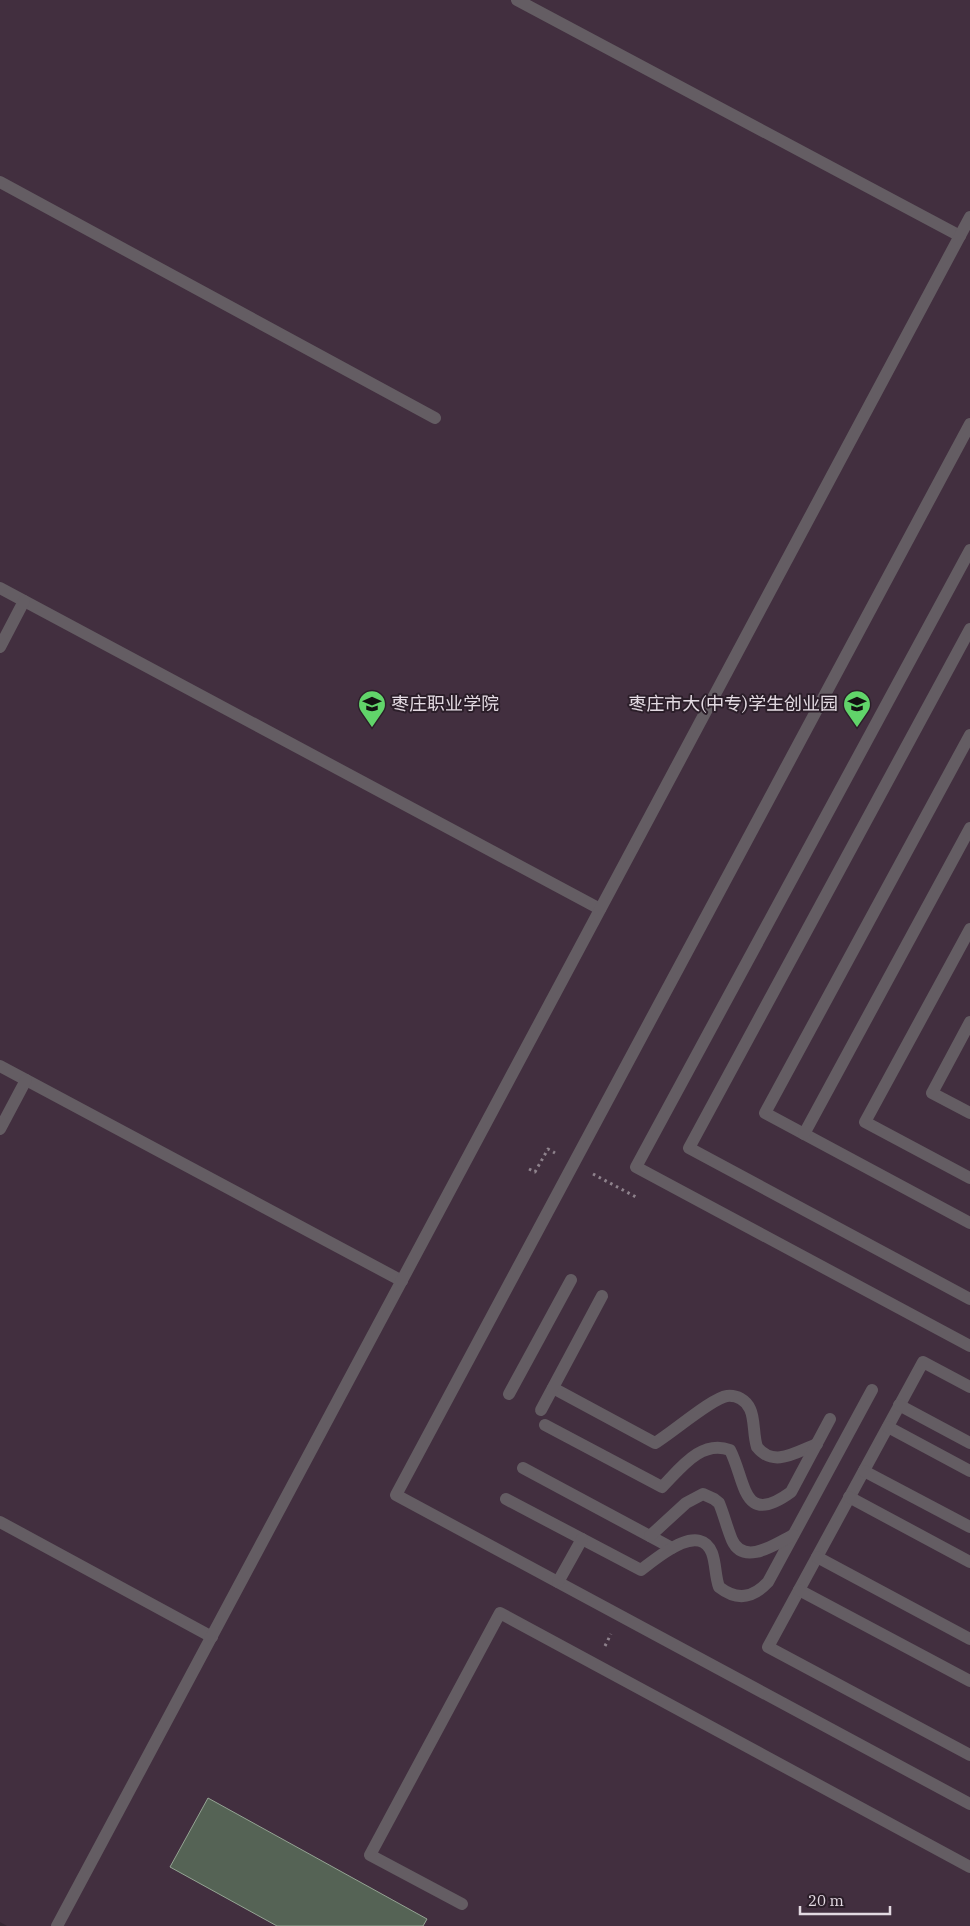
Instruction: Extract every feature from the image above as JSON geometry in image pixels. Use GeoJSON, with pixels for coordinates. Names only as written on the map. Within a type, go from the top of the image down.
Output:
{"type":"FeatureCollection","features":[{"type":"Feature","properties":{"kind":"lane"},"geometry":{"type":"LineString","coordinates":[[517,0],[960,236]]}},
{"type":"Feature","properties":{"kind":"lane"},"geometry":{"type":"LineString","coordinates":[[0,182],[435,418]]}},
{"type":"Feature","properties":{"kind":"lane"},"geometry":{"type":"LineString","coordinates":[[57,1926],[970,217]]}},
{"type":"Feature","properties":{"kind":"lane"},"geometry":{"type":"LineString","coordinates":[[970,424],[396,1495],[970,1804]]}},
{"type":"Feature","properties":{"kind":"lane"},"geometry":{"type":"LineString","coordinates":[[970,550],[636,1167],[970,1346]]}},
{"type":"Feature","properties":{"kind":"lane"},"geometry":{"type":"LineString","coordinates":[[0,588],[600,909]]}},
{"type":"Feature","properties":{"kind":"lane"},"geometry":{"type":"LineString","coordinates":[[0,647],[24,601]]}},
{"type":"Feature","properties":{"kind":"lane"},"geometry":{"type":"LineString","coordinates":[[970,629],[690,1148],[970,1299]]}},
{"type":"Feature","properties":{"kind":"lane"},"geometry":{"type":"LineString","coordinates":[[970,735],[765,1113],[970,1223]]}},
{"type":"Feature","properties":{"kind":"lane"},"geometry":{"type":"LineString","coordinates":[[804,1134],[970,828]]}},
{"type":"Feature","properties":{"kind":"lane"},"geometry":{"type":"LineString","coordinates":[[970,930],[865,1122],[970,1178]]}},
{"type":"Feature","properties":{"kind":"lane"},"geometry":{"type":"LineString","coordinates":[[970,1022],[932,1092],[970,1113]]}},
{"type":"Feature","properties":{"kind":"lane"},"geometry":{"type":"LineString","coordinates":[[0,1066],[402,1280]]}},
{"type":"Feature","properties":{"kind":"lane"},"geometry":{"type":"LineString","coordinates":[[0,1129],[26,1080]]}},
{"type":"Feature","properties":{"kind":"lane"},"geometry":{"type":"LineString","coordinates":[[509,1394],[571,1280]]}},
{"type":"Feature","properties":{"kind":"lane"},"geometry":{"type":"LineString","coordinates":[[541,1410],[602,1296]]}},
{"type":"Feature","properties":{"kind":"lane"},"geometry":{"type":"LineString","coordinates":[[970,1387],[923,1362],[768,1647],[970,1755]]}},
{"type":"Feature","properties":{"kind":"lane"},"geometry":{"type":"LineString","coordinates":[[553,1388],[655,1443],[713,1403],[729,1396],[737,1397],[748,1405],[751,1411],[757,1447],[769,1457],[783,1457],[817,1444]]}},
{"type":"Feature","properties":{"kind":"lane"},"geometry":{"type":"LineString","coordinates":[[506,1499],[641,1570],[672,1548],[693,1539],[699,1540],[711,1551],[719,1587],[731,1595],[746,1596],[761,1589],[768,1582],[872,1390]]}},
{"type":"Feature","properties":{"kind":"lane"},"geometry":{"type":"LineString","coordinates":[[899,1405],[970,1443]]}},
{"type":"Feature","properties":{"kind":"lane"},"geometry":{"type":"LineString","coordinates":[[545,1425],[662,1487],[697,1453],[706,1449],[723,1447],[730,1450],[734,1457],[748,1497],[757,1504],[764,1505],[780,1500],[791,1492],[830,1419]]}},
{"type":"Feature","properties":{"kind":"lane"},"geometry":{"type":"LineString","coordinates":[[888,1427],[970,1471]]}},
{"type":"Feature","properties":{"kind":"lane"},"geometry":{"type":"LineString","coordinates":[[523,1468],[672,1548]]}},
{"type":"Feature","properties":{"kind":"lane"},"geometry":{"type":"LineString","coordinates":[[864,1471],[970,1527]]}},
{"type":"Feature","properties":{"kind":"lane"},"geometry":{"type":"LineString","coordinates":[[650,1536],[686,1503],[703,1494],[719,1503],[733,1543],[744,1552],[750,1554],[758,1552],[793,1534]]}},
{"type":"Feature","properties":{"kind":"lane"},"geometry":{"type":"LineString","coordinates":[[849,1497],[970,1562]]}},
{"type":"Feature","properties":{"kind":"lane"},"geometry":{"type":"LineString","coordinates":[[0,1522],[212,1636]]}},
{"type":"Feature","properties":{"kind":"lane"},"geometry":{"type":"LineString","coordinates":[[558,1582],[582,1538]]}},
{"type":"Feature","properties":{"kind":"lane"},"geometry":{"type":"LineString","coordinates":[[817,1557],[970,1639]]}},
{"type":"Feature","properties":{"kind":"lane"},"geometry":{"type":"LineString","coordinates":[[799,1590],[970,1681]]}},
{"type":"Feature","properties":{"kind":"lane"},"geometry":{"type":"LineString","coordinates":[[462,1904],[370,1855],[500,1613],[970,1867]]}},
{"type":"Feature","properties":{"kind":"path"},"geometry":{"type":"LineString","coordinates":[[529,1169],[535,1172],[548,1149]]}},
{"type":"Feature","properties":{"kind":"path"},"geometry":{"type":"LineString","coordinates":[[593,1174],[636,1197]]}},
{"type":"Feature","properties":{"kind":"path"},"geometry":{"type":"LineString","coordinates":[[595,1665],[620,1616]]}},
{"type":"Feature","properties":{"kind":"shaded area","name":"枣庄职业学院"},"geometry":{"type":"Polygon","coordinates":[[[0,0],[970,0],[970,1926],[7,1926],[0,1922],[0,0]]]}},
{"type":"Feature","properties":{"kind":"building"},"geometry":{"type":"Polygon","coordinates":[[[208,1798],[427,1919],[423,1926],[277,1926],[170,1867],[208,1798]]]}},
{"type":"Feature","properties":{"kind":"place","name":"枣庄职业学院"},"geometry":{"type":"Point","coordinates":[372,728]}},
{"type":"Feature","properties":{"kind":"place","name":"枣庄市大(中专)学生创业园"},"geometry":{"type":"Point","coordinates":[857,728]}}]}
